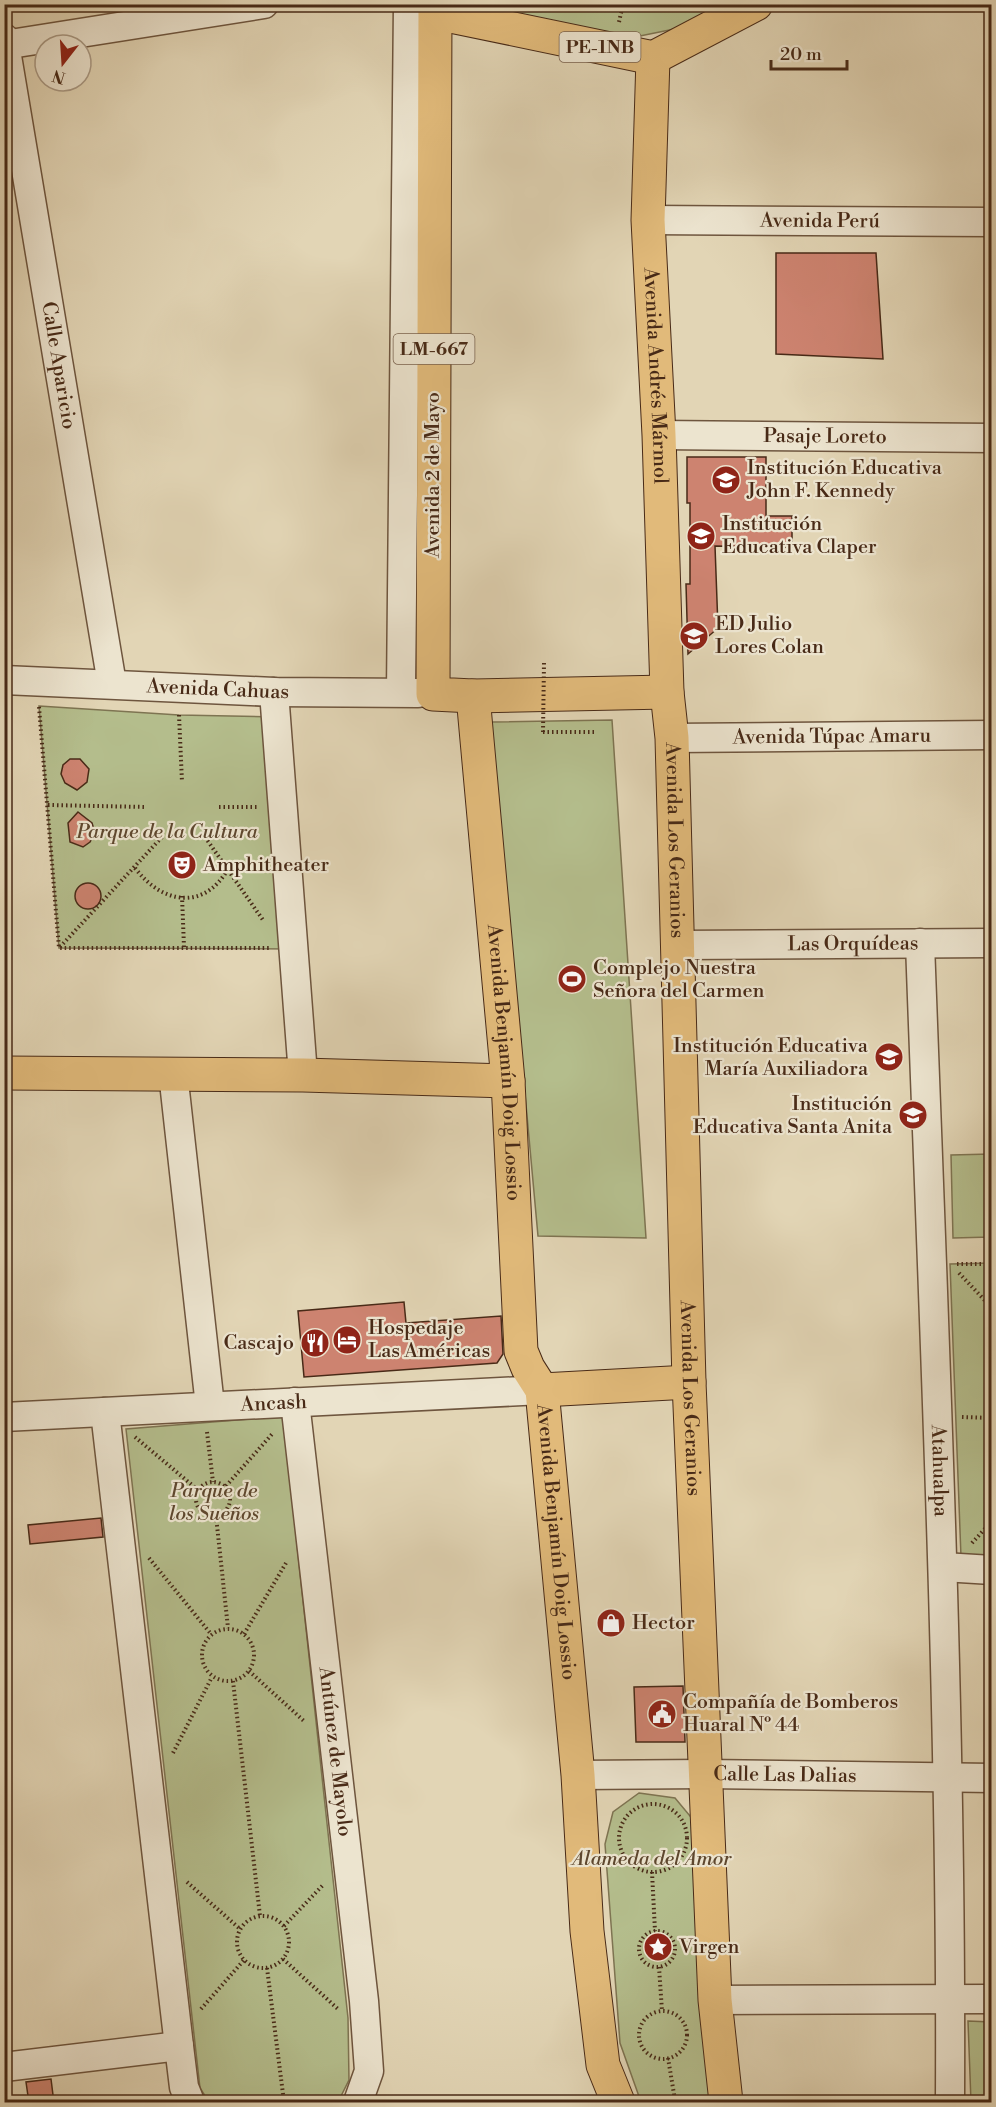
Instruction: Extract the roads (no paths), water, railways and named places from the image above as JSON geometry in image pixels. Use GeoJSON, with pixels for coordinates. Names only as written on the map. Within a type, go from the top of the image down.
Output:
{"type":"FeatureCollection","features":[{"type":"Feature","properties":{"kind":"main road","name":"Avenida 2 de Mayo"},"geometry":{"type":"LineString","coordinates":[[417,693],[435,4]]}},
{"type":"Feature","properties":{"kind":"main road","name":"PE-1NB"},"geometry":{"type":"LineString","coordinates":[[435,4],[451,16],[653,58],[756,4]]}},
{"type":"Feature","properties":{"kind":"main road","name":"Avenida Andrés Mármol"},"geometry":{"type":"LineString","coordinates":[[653,58],[648,220],[659,435],[667,692]]}},
{"type":"Feature","properties":{"kind":"main road"},"geometry":{"type":"LineString","coordinates":[[417,693],[473,696],[667,692]]}},
{"type":"Feature","properties":{"kind":"main road","name":"Avenida Los Geranios"},"geometry":{"type":"LineString","coordinates":[[667,692],[672,738],[689,1382],[705,1774],[715,2000],[726,2103]]}},
{"type":"Feature","properties":{"kind":"main road","name":"Avenida Benjamín Doig Lossio"},"geometry":{"type":"LineString","coordinates":[[473,696],[508,1081],[520,1351],[542,1390],[578,1775],[589,1942],[603,2065],[618,2103]]}},
{"type":"Feature","properties":{"kind":"main road"},"geometry":{"type":"LineString","coordinates":[[4,1073],[303,1075],[508,1081]]}},
{"type":"Feature","properties":{"kind":"main road"},"geometry":{"type":"LineString","coordinates":[[542,1390],[689,1382]]}},
{"type":"Feature","properties":{"kind":"street"},"geometry":{"type":"LineString","coordinates":[[5,43],[264,4]]}},
{"type":"Feature","properties":{"kind":"street","name":"Avenida 2 de Mayo"},"geometry":{"type":"LineString","coordinates":[[408,4],[417,693]]}},
{"type":"Feature","properties":{"kind":"street","name":"Calle Aparicio"},"geometry":{"type":"LineString","coordinates":[[5,43],[112,684]]}},
{"type":"Feature","properties":{"kind":"street","name":"Avenida Perú"},"geometry":{"type":"LineString","coordinates":[[648,220],[992,222]]}},
{"type":"Feature","properties":{"kind":"street","name":"Pasaje Loreto"},"geometry":{"type":"LineString","coordinates":[[659,435],[992,438]]}},
{"type":"Feature","properties":{"kind":"street","name":"Avenida Cahuas"},"geometry":{"type":"LineString","coordinates":[[4,680],[274,692],[417,693]]}},
{"type":"Feature","properties":{"kind":"street"},"geometry":{"type":"LineString","coordinates":[[274,692],[303,1075]]}},
{"type":"Feature","properties":{"kind":"street","name":"Avenida Túpac Amaru"},"geometry":{"type":"LineString","coordinates":[[672,738],[992,735]]}},
{"type":"Feature","properties":{"kind":"street","name":"Las Orquídeas"},"geometry":{"type":"LineString","coordinates":[[679,945],[992,943]]}},
{"type":"Feature","properties":{"kind":"street","name":"Atahualpa"},"geometry":{"type":"LineString","coordinates":[[920,944],[943,1567],[948,1776],[950,2103]]}},
{"type":"Feature","properties":{"kind":"street"},"geometry":{"type":"LineString","coordinates":[[173,1073],[208,1415]]}},
{"type":"Feature","properties":{"kind":"street","name":"Ancash"},"geometry":{"type":"LineString","coordinates":[[4,1417],[105,1412],[208,1415],[287,1413],[542,1390]]}},
{"type":"Feature","properties":{"kind":"street"},"geometry":{"type":"LineString","coordinates":[[105,1412],[184,2087],[190,2103]]}},
{"type":"Feature","properties":{"kind":"street","name":"Antúnez de Mayolo"},"geometry":{"type":"LineString","coordinates":[[287,1413],[364,2001],[369,2071],[358,2103]]}},
{"type":"Feature","properties":{"kind":"street"},"geometry":{"type":"LineString","coordinates":[[943,1567],[992,1570]]}},
{"type":"Feature","properties":{"kind":"street","name":"Calle Las Dalias"},"geometry":{"type":"LineString","coordinates":[[578,1775],[705,1774],[992,1778]]}},
{"type":"Feature","properties":{"kind":"street"},"geometry":{"type":"LineString","coordinates":[[715,2000],[992,1999]]}},
{"type":"Feature","properties":{"kind":"street"},"geometry":{"type":"LineString","coordinates":[[4,2067],[179,2046]]}},
{"type":"Feature","properties":{"kind":"place","name":"Institución Educativa John F. Kennedy"},"geometry":{"type":"Point","coordinates":[726,480]}},
{"type":"Feature","properties":{"kind":"place","name":"Institución Educativa Claper"},"geometry":{"type":"Point","coordinates":[701,536]}},
{"type":"Feature","properties":{"kind":"place","name":"ED Julio Lores Colan"},"geometry":{"type":"Point","coordinates":[694,636]}},
{"type":"Feature","properties":{"kind":"place","name":"Amphitheater"},"geometry":{"type":"Point","coordinates":[182,865]}},
{"type":"Feature","properties":{"kind":"place","name":"Complejo Nuestra Señora del Carmen"},"geometry":{"type":"Point","coordinates":[572,979]}},
{"type":"Feature","properties":{"kind":"place","name":"Institución Educativa María Auxiliadora"},"geometry":{"type":"Point","coordinates":[889,1057]}},
{"type":"Feature","properties":{"kind":"place","name":"Institución Educativa Santa Anita"},"geometry":{"type":"Point","coordinates":[913,1115]}},
{"type":"Feature","properties":{"kind":"place","name":"Hospedaje Las Américas"},"geometry":{"type":"Point","coordinates":[347,1340]}},
{"type":"Feature","properties":{"kind":"place","name":"Cascajo"},"geometry":{"type":"Point","coordinates":[315,1343]}},
{"type":"Feature","properties":{"kind":"place","name":"Hector"},"geometry":{"type":"Point","coordinates":[611,1623]}},
{"type":"Feature","properties":{"kind":"place","name":"Compañía de Bomberos Huaral Nº 44"},"geometry":{"type":"Point","coordinates":[662,1714]}},
{"type":"Feature","properties":{"kind":"place","name":"Virgen"},"geometry":{"type":"Point","coordinates":[658,1947]}},
{"type":"Feature","properties":{"kind":"park label","name":"Parque de la Cultura"},"geometry":{"type":"Point","coordinates":[167,832]}},
{"type":"Feature","properties":{"kind":"park label","name":"Parque de los Sueños"},"geometry":{"type":"Point","coordinates":[214,1502]}},
{"type":"Feature","properties":{"kind":"park label","name":"Alameda del Amor"},"geometry":{"type":"Point","coordinates":[652,1859]}}]}
